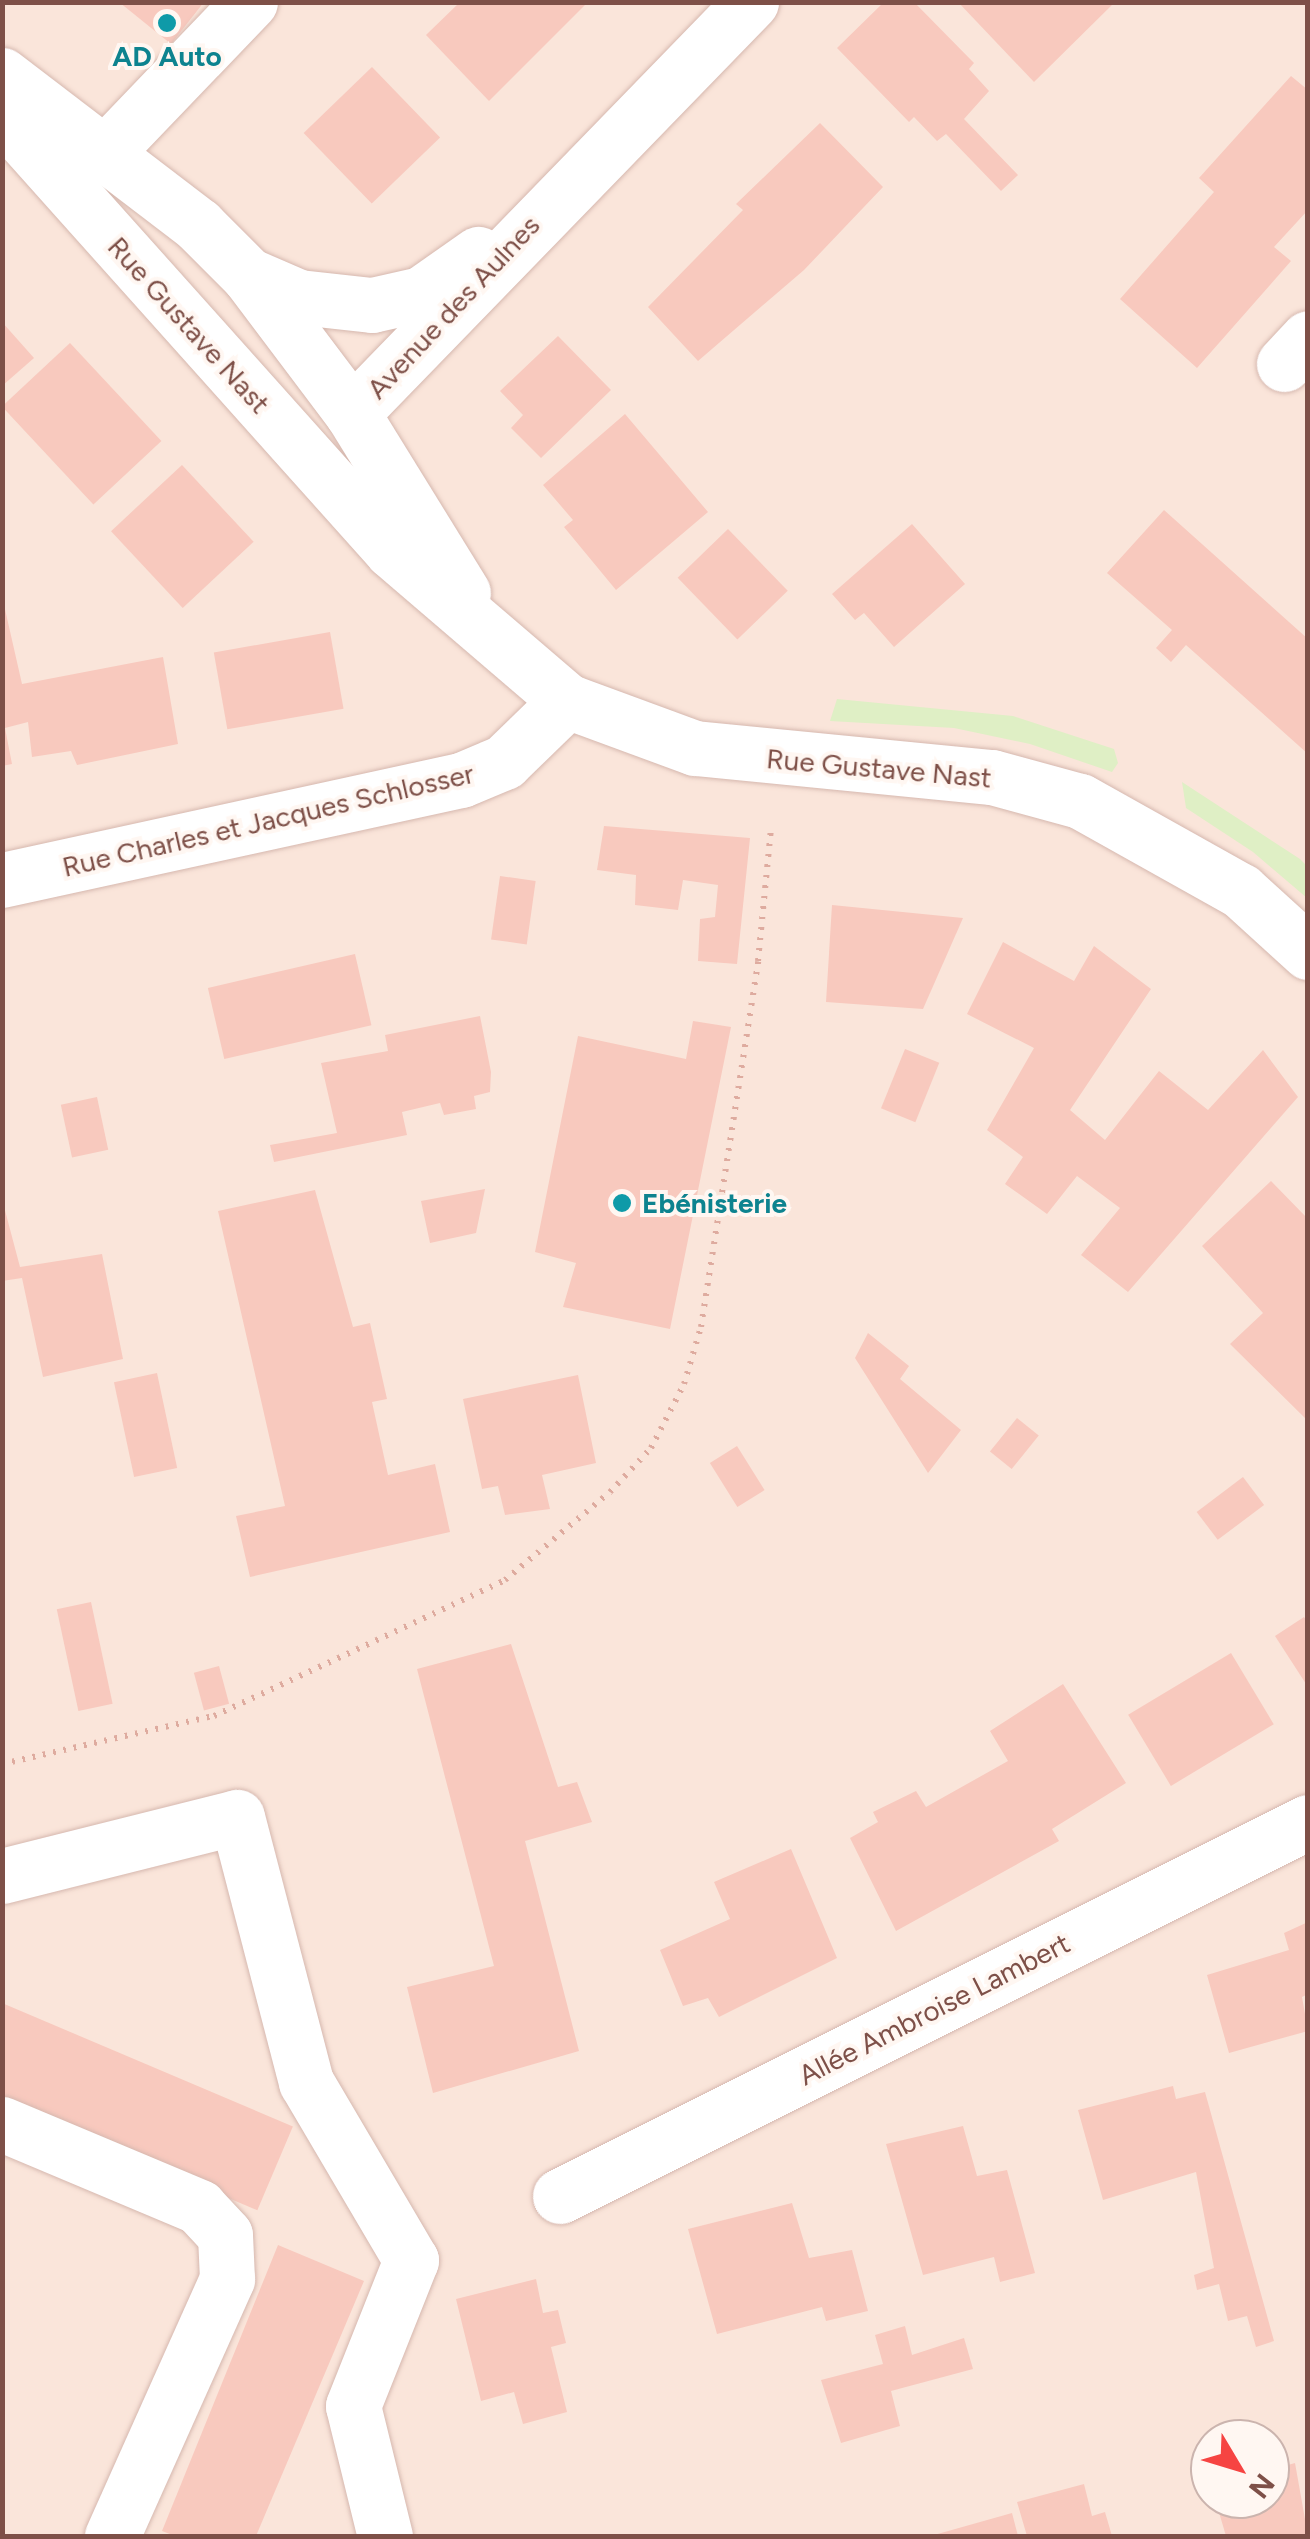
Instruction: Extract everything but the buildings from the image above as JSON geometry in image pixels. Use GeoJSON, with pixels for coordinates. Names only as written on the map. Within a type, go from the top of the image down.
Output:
{"type":"FeatureCollection","features":[{"type":"Feature","properties":{"kind":"street"},"geometry":{"type":"LineString","coordinates":[[104,154],[250,2]]}},
{"type":"Feature","properties":{"kind":"street","name":"Avenue des Aulnes"},"geometry":{"type":"LineString","coordinates":[[352,412],[554,200],[751,2]]}},
{"type":"Feature","properties":{"kind":"street","name":"Rue Gustave Nast"},"geometry":{"type":"LineString","coordinates":[[2,75],[198,225],[248,274],[352,412],[490,639]]}},
{"type":"Feature","properties":{"kind":"street","name":"Rue Gustave Nast"},"geometry":{"type":"LineString","coordinates":[[10,125],[174,260],[296,399],[320,415],[352,412]]}},
{"type":"Feature","properties":{"kind":"street","name":"Rue Gustave Nast"},"geometry":{"type":"LineString","coordinates":[[10,125],[392,551],[490,639],[566,700],[695,748],[976,774],[1080,801],[1242,890],[1308,952]]}},
{"type":"Feature","properties":{"kind":"street","name":"Avenue des Aulnes"},"geometry":{"type":"LineString","coordinates":[[248,274],[300,297],[342,306],[420,294],[554,200]]}},
{"type":"Feature","properties":{"kind":"street","name":"Rue Charles et Jacques Schlosser"},"geometry":{"type":"LineString","coordinates":[[2,880],[461,780],[504,762],[566,700]]}},
{"type":"Feature","properties":{"kind":"street"},"geometry":{"type":"LineString","coordinates":[[2,1876],[237,1816],[306,2082],[411,2260],[353,2406],[385,2536]]}},
{"type":"Feature","properties":{"kind":"street","name":"Allée Ambroise Lambert"},"geometry":{"type":"LineString","coordinates":[[560,2196],[1308,1822]]}},
{"type":"Feature","properties":{"kind":"street"},"geometry":{"type":"LineString","coordinates":[[2,2124],[199,2207],[224,2236],[227,2279],[112,2536]]}},
{"type":"Feature","properties":{"kind":"path"},"geometry":{"type":"LineString","coordinates":[[2,1764],[214,1716],[504,1580],[610,1492],[651,1448],[684,1384],[701,1327],[758,961],[771,828]]}},
{"type":"Feature","properties":{"kind":"shaded area"},"geometry":{"type":"Polygon","coordinates":[[[3,3],[1307,3],[1307,2536],[3,2536],[3,3]]]}},
{"type":"Feature","properties":{"kind":"green space"},"geometry":{"type":"Polygon","coordinates":[[[837,699],[1013,716],[1114,749],[1118,763],[1112,772],[1030,744],[954,728],[830,721],[837,699]]]}},
{"type":"Feature","properties":{"kind":"green space"},"geometry":{"type":"Polygon","coordinates":[[[1182,782],[1300,859],[1307,866],[1307,898],[1253,852],[1186,808],[1182,782]]]}},
{"type":"Feature","properties":{"kind":"place","name":"AD Auto"},"geometry":{"type":"Point","coordinates":[167,23]}},
{"type":"Feature","properties":{"kind":"place","name":"Ebénisterie"},"geometry":{"type":"Point","coordinates":[622,1203]}}]}
